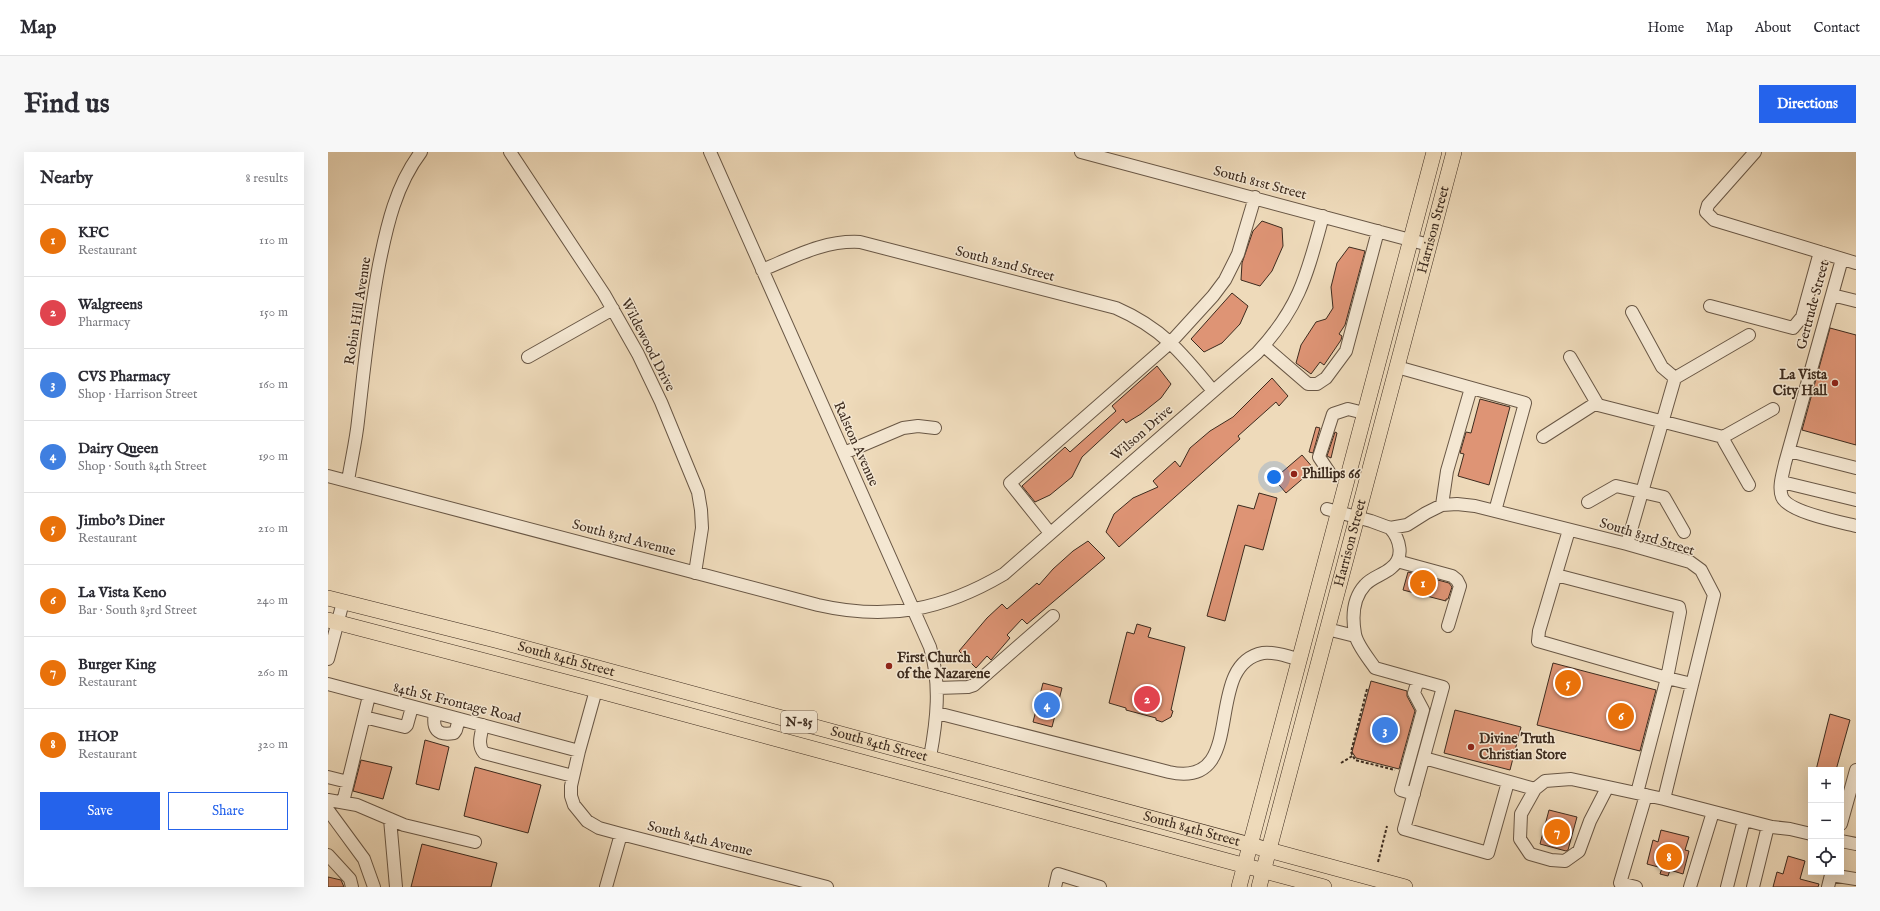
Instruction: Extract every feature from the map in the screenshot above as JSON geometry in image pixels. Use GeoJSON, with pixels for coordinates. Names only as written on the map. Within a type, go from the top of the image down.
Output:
{"type":"FeatureCollection","features":[{"type":"Feature","properties":{"kind":"main road","name":"Harrison Street"},"geometry":{"type":"LineString","coordinates":[[1239,887],[1299,659],[1332,511],[1364,413],[1434,152]]}},
{"type":"Feature","properties":{"kind":"main road","name":"Harrison Street"},"geometry":{"type":"LineString","coordinates":[[1259,887],[1454,152]]}},
{"type":"Feature","properties":{"kind":"main road","name":"South 84th Street"},"geometry":{"type":"LineString","coordinates":[[328,598],[495,640],[1406,887]]}},
{"type":"Feature","properties":{"kind":"main road","name":"South 84th Street"},"geometry":{"type":"LineString","coordinates":[[333,621],[802,745],[1324,887]]}},
{"type":"Feature","properties":{"kind":"main road"},"geometry":{"type":"LineString","coordinates":[[802,745],[829,744],[910,765],[918,764],[930,757]]}},
{"type":"Feature","properties":{"kind":"street","name":"Robin Hill Avenue"},"geometry":{"type":"LineString","coordinates":[[348,481],[358,424],[371,309],[382,252],[397,194],[421,152]]}},
{"type":"Feature","properties":{"kind":"street","name":"Wildewood Drive"},"geometry":{"type":"LineString","coordinates":[[510,152],[575,248],[613,308],[638,354],[661,402],[698,492],[702,528],[695,573]]}},
{"type":"Feature","properties":{"kind":"street","name":"Ralston Avenue"},"geometry":{"type":"LineString","coordinates":[[710,152],[930,647],[935,665],[937,688],[937,713],[930,757]]}},
{"type":"Feature","properties":{"kind":"street","name":"South 81st Street"},"geometry":{"type":"LineString","coordinates":[[1081,152],[1254,197],[1429,246]]}},
{"type":"Feature","properties":{"kind":"street","name":"Gertrude Street"},"geometry":{"type":"LineString","coordinates":[[1755,152],[1708,205],[1706,212],[1714,220],[1842,259],[1789,451],[1780,489],[1782,498],[1788,504],[1810,514],[1856,526]]}},
{"type":"Feature","properties":{"kind":"street"},"geometry":{"type":"LineString","coordinates":[[1050,533],[1010,483],[1041,454],[1171,342],[1213,296],[1225,280],[1238,254],[1254,197]]}},
{"type":"Feature","properties":{"kind":"street","name":"Wilson Drive"},"geometry":{"type":"LineString","coordinates":[[914,609],[930,607],[951,600],[982,587],[1004,574],[1213,391],[1236,373],[1264,346],[1283,323],[1302,287],[1323,216]]}},
{"type":"Feature","properties":{"kind":"street"},"geometry":{"type":"LineString","coordinates":[[1264,346],[1308,384],[1317,384],[1326,378],[1346,351],[1378,231]]}},
{"type":"Feature","properties":{"kind":"street","name":"South 82nd Street"},"geometry":{"type":"LineString","coordinates":[[762,270],[820,246],[848,242],[873,244],[1116,308],[1153,327],[1171,342],[1213,391]]}},
{"type":"Feature","properties":{"kind":"street"},"geometry":{"type":"LineString","coordinates":[[1710,306],[1793,328],[1802,317],[1820,252]]}},
{"type":"Feature","properties":{"kind":"street"},"geometry":{"type":"LineString","coordinates":[[1842,259],[1856,263]]}},
{"type":"Feature","properties":{"kind":"street"},"geometry":{"type":"LineString","coordinates":[[1832,295],[1856,301]]}},
{"type":"Feature","properties":{"kind":"street"},"geometry":{"type":"LineString","coordinates":[[528,357],[613,308]]}},
{"type":"Feature","properties":{"kind":"street"},"geometry":{"type":"LineString","coordinates":[[1632,312],[1662,367],[1675,378]]}},
{"type":"Feature","properties":{"kind":"street"},"geometry":{"type":"LineString","coordinates":[[1627,544],[1675,378],[1749,335]]}},
{"type":"Feature","properties":{"kind":"street"},"geometry":{"type":"LineString","coordinates":[[1570,357],[1598,405]]}},
{"type":"Feature","properties":{"kind":"street"},"geometry":{"type":"LineString","coordinates":[[1397,367],[1525,403],[1495,511]]}},
{"type":"Feature","properties":{"kind":"street"},"geometry":{"type":"LineString","coordinates":[[1442,506],[1447,471],[1471,388]]}},
{"type":"Feature","properties":{"kind":"street"},"geometry":{"type":"LineString","coordinates":[[1543,437],[1593,405],[1724,437],[1773,409]]}},
{"type":"Feature","properties":{"kind":"street"},"geometry":{"type":"LineString","coordinates":[[1329,472],[1319,457],[1333,414],[1348,409],[1364,413]]}},
{"type":"Feature","properties":{"kind":"street"},"geometry":{"type":"LineString","coordinates":[[844,453],[903,428],[918,426],[935,428]]}},
{"type":"Feature","properties":{"kind":"street"},"geometry":{"type":"LineString","coordinates":[[1724,437],[1724,441],[1749,485]]}},
{"type":"Feature","properties":{"kind":"street"},"geometry":{"type":"LineString","coordinates":[[1789,451],[1856,468]]}},
{"type":"Feature","properties":{"kind":"street","name":"South 83rd Avenue"},"geometry":{"type":"LineString","coordinates":[[328,476],[836,609],[889,612],[914,609]]}},
{"type":"Feature","properties":{"kind":"street"},"geometry":{"type":"LineString","coordinates":[[1782,482],[1856,500]]}},
{"type":"Feature","properties":{"kind":"street"},"geometry":{"type":"LineString","coordinates":[[1588,502],[1616,486],[1664,497],[1684,532]]}},
{"type":"Feature","properties":{"kind":"street","name":"South 83rd Street"},"geometry":{"type":"LineString","coordinates":[[1390,528],[1407,525],[1426,513],[1442,506],[1457,504],[1495,511],[1627,544],[1690,562],[1701,570],[1714,595],[1664,799]]}},
{"type":"Feature","properties":{"kind":"street"},"geometry":{"type":"LineString","coordinates":[[1332,511],[1357,517],[1390,528],[1395,534],[1400,546],[1397,561],[1391,569],[1369,581],[1360,592],[1354,608],[1355,636],[1375,668],[1444,687],[1404,829],[1488,853],[1508,782]]}},
{"type":"Feature","properties":{"kind":"street"},"geometry":{"type":"LineString","coordinates":[[1569,530],[1539,631],[1538,641],[1692,684]]}},
{"type":"Feature","properties":{"kind":"street"},"geometry":{"type":"LineString","coordinates":[[1397,561],[1452,576],[1457,580],[1460,586],[1448,626]]}},
{"type":"Feature","properties":{"kind":"street"},"geometry":{"type":"LineString","coordinates":[[1556,575],[1679,607],[1680,612],[1667,678],[1642,794],[1620,882],[1636,887]]}},
{"type":"Feature","properties":{"kind":"street"},"geometry":{"type":"LineString","coordinates":[[328,659],[333,621],[343,602]]}},
{"type":"Feature","properties":{"kind":"street"},"geometry":{"type":"LineString","coordinates":[[937,688],[968,687],[974,685],[1053,616]]}},
{"type":"Feature","properties":{"kind":"street"},"geometry":{"type":"LineString","coordinates":[[1327,629],[1355,636]]}},
{"type":"Feature","properties":{"kind":"street"},"geometry":{"type":"LineString","coordinates":[[937,713],[1169,772],[1191,773],[1205,766],[1214,758],[1219,746],[1229,689],[1234,675],[1242,663],[1255,655],[1264,653],[1299,659]]}},
{"type":"Feature","properties":{"kind":"street"},"geometry":{"type":"LineString","coordinates":[[1414,794],[1401,790],[1423,710],[1414,693],[1418,680]]}},
{"type":"Feature","properties":{"kind":"street","name":"84th St Frontage Road"},"geometry":{"type":"LineString","coordinates":[[328,684],[412,708],[483,725],[578,751]]}},
{"type":"Feature","properties":{"kind":"street"},"geometry":{"type":"LineString","coordinates":[[483,725],[480,749],[484,753],[573,776],[578,751],[596,690]]}},
{"type":"Feature","properties":{"kind":"street"},"geometry":{"type":"LineString","coordinates":[[343,802],[369,696]]}},
{"type":"Feature","properties":{"kind":"street"},"geometry":{"type":"LineString","coordinates":[[364,717],[405,727],[407,726],[412,708]]}},
{"type":"Feature","properties":{"kind":"street"},"geometry":{"type":"LineString","coordinates":[[435,713],[433,724],[434,728],[437,731],[449,734],[454,733],[456,730],[459,719]]}},
{"type":"Feature","properties":{"kind":"street"},"geometry":{"type":"LineString","coordinates":[[1424,758],[1535,789]]}},
{"type":"Feature","properties":{"kind":"street"},"geometry":{"type":"LineString","coordinates":[[1844,813],[1856,770]]}},
{"type":"Feature","properties":{"kind":"street","name":"South 84th Avenue"},"geometry":{"type":"LineString","coordinates":[[573,776],[571,786],[574,805],[580,815],[594,826],[827,887]]}},
{"type":"Feature","properties":{"kind":"street"},"geometry":{"type":"LineString","coordinates":[[328,777],[348,782]]}},
{"type":"Feature","properties":{"kind":"street"},"geometry":{"type":"LineString","coordinates":[[1608,788],[1590,822],[1579,851],[1565,861],[1552,860],[1530,854],[1520,839],[1521,814],[1535,789],[1545,780],[1572,779],[1664,799],[1768,826],[1808,833]]}},
{"type":"Feature","properties":{"kind":"street"},"geometry":{"type":"LineString","coordinates":[[328,800],[357,805],[404,826],[476,842]]}},
{"type":"Feature","properties":{"kind":"street"},"geometry":{"type":"LineString","coordinates":[[328,810],[364,859],[374,887]]}},
{"type":"Feature","properties":{"kind":"street"},"geometry":{"type":"LineString","coordinates":[[1690,887],[1713,812]]}},
{"type":"Feature","properties":{"kind":"street"},"geometry":{"type":"LineString","coordinates":[[390,819],[396,887]]}},
{"type":"Feature","properties":{"kind":"street"},"geometry":{"type":"LineString","coordinates":[[1727,887],[1744,820]]}},
{"type":"Feature","properties":{"kind":"street"},"geometry":{"type":"LineString","coordinates":[[1753,887],[1768,826]]}},
{"type":"Feature","properties":{"kind":"street"},"geometry":{"type":"LineString","coordinates":[[606,887],[621,834]]}},
{"type":"Feature","properties":{"kind":"street"},"geometry":{"type":"LineString","coordinates":[[1844,842],[1856,844]]}},
{"type":"Feature","properties":{"kind":"street"},"geometry":{"type":"LineString","coordinates":[[328,855],[350,879],[352,887]]}},
{"type":"Feature","properties":{"kind":"street"},"geometry":{"type":"LineString","coordinates":[[1055,887],[1058,874],[1100,887]]}},
{"type":"Feature","properties":{"kind":"street"},"geometry":{"type":"LineString","coordinates":[[1828,887],[1832,875],[1856,879]]}},
{"type":"Feature","properties":{"kind":"path"},"geometry":{"type":"LineString","coordinates":[[1367,689],[1351,752],[1355,760],[1396,770],[1394,776]]}},
{"type":"Feature","properties":{"kind":"path"},"geometry":{"type":"LineString","coordinates":[[1342,763],[1354,756]]}},
{"type":"Feature","properties":{"kind":"path"},"geometry":{"type":"LineString","coordinates":[[1378,862],[1387,826]]}},
{"type":"Feature","properties":{"kind":"building"},"geometry":{"type":"Polygon","coordinates":[[[1262,221],[1282,228],[1283,246],[1272,271],[1260,286],[1241,280],[1242,263],[1253,231],[1262,221]]]}},
{"type":"Feature","properties":{"kind":"building"},"geometry":{"type":"Polygon","coordinates":[[[1349,247],[1365,251],[1345,325],[1339,334],[1342,336],[1341,340],[1324,365],[1320,362],[1311,374],[1296,363],[1301,345],[1316,322],[1326,319],[1333,308],[1331,287],[1337,263],[1349,247]]]}},
{"type":"Feature","properties":{"kind":"building"},"geometry":{"type":"Polygon","coordinates":[[[1232,293],[1248,306],[1240,324],[1222,343],[1204,352],[1191,339],[1232,293]]]}},
{"type":"Feature","properties":{"kind":"building","name":"La Vista City Hall"},"geometry":{"type":"Polygon","coordinates":[[[1830,328],[1856,335],[1856,445],[1802,430],[1830,328]]]}},
{"type":"Feature","properties":{"kind":"building"},"geometry":{"type":"Polygon","coordinates":[[[1157,366],[1171,384],[1161,398],[1141,414],[1126,423],[1123,419],[1082,457],[1072,477],[1050,495],[1035,502],[1022,486],[1065,447],[1070,452],[1116,411],[1112,406],[1157,366]]]}},
{"type":"Feature","properties":{"kind":"building"},"geometry":{"type":"Polygon","coordinates":[[[1272,378],[1288,396],[1279,406],[1276,402],[1238,436],[1240,439],[1119,547],[1106,532],[1114,514],[1133,498],[1158,487],[1153,481],[1175,461],[1180,467],[1190,448],[1210,431],[1233,417],[1272,378]]]}},
{"type":"Feature","properties":{"kind":"building"},"geometry":{"type":"Polygon","coordinates":[[[1480,399],[1510,407],[1489,485],[1458,476],[1464,454],[1460,453],[1466,432],[1471,433],[1480,399]]]}},
{"type":"Feature","properties":{"kind":"building"},"geometry":{"type":"Polygon","coordinates":[[[1316,427],[1320,428],[1313,453],[1309,452],[1316,427]]]}},
{"type":"Feature","properties":{"kind":"building"},"geometry":{"type":"Polygon","coordinates":[[[1335,432],[1337,433],[1331,458],[1327,456],[1335,432]]]}},
{"type":"Feature","properties":{"kind":"building","name":"Phillips 66"},"geometry":{"type":"Polygon","coordinates":[[[1302,455],[1314,469],[1286,493],[1274,479],[1302,455]]]}},
{"type":"Feature","properties":{"kind":"building"},"geometry":{"type":"Polygon","coordinates":[[[1259,493],[1277,498],[1263,550],[1245,545],[1225,621],[1207,616],[1238,505],[1254,509],[1259,493]]]}},
{"type":"Feature","properties":{"kind":"building"},"geometry":{"type":"Polygon","coordinates":[[[1088,541],[1105,558],[1027,624],[1022,619],[1007,635],[1010,638],[991,660],[987,656],[976,668],[959,651],[987,618],[1002,604],[1007,609],[1037,583],[1039,585],[1053,569],[1073,551],[1088,541]]]}},
{"type":"Feature","properties":{"kind":"building"},"geometry":{"type":"Polygon","coordinates":[[[1408,572],[1449,583],[1452,587],[1448,599],[1446,599],[1446,601],[1403,590],[1408,572]]]}},
{"type":"Feature","properties":{"kind":"building"},"geometry":{"type":"Polygon","coordinates":[[[1137,624],[1151,628],[1148,637],[1185,647],[1171,710],[1173,711],[1171,717],[1162,722],[1156,720],[1156,718],[1126,710],[1126,708],[1109,703],[1127,632],[1134,634],[1137,624]]]}},
{"type":"Feature","properties":{"kind":"building"},"geometry":{"type":"Polygon","coordinates":[[[1553,663],[1656,690],[1640,751],[1537,725],[1553,663]]]}},
{"type":"Feature","properties":{"kind":"building"},"geometry":{"type":"Polygon","coordinates":[[[1371,681],[1407,691],[1407,696],[1415,711],[1399,769],[1356,758],[1352,752],[1371,681]]]}},
{"type":"Feature","properties":{"kind":"building"},"geometry":{"type":"Polygon","coordinates":[[[1043,683],[1062,688],[1052,727],[1033,722],[1043,683]]]}},
{"type":"Feature","properties":{"kind":"building"},"geometry":{"type":"Polygon","coordinates":[[[1455,710],[1521,727],[1510,770],[1444,753],[1455,710]]]}},
{"type":"Feature","properties":{"kind":"building"},"geometry":{"type":"Polygon","coordinates":[[[1830,714],[1850,720],[1837,767],[1817,767],[1830,714]]]}},
{"type":"Feature","properties":{"kind":"building"},"geometry":{"type":"Polygon","coordinates":[[[425,740],[449,747],[439,790],[416,784],[425,740]]]}},
{"type":"Feature","properties":{"kind":"building"},"geometry":{"type":"Polygon","coordinates":[[[361,760],[392,767],[383,799],[353,791],[361,760]]]}},
{"type":"Feature","properties":{"kind":"building"},"geometry":{"type":"Polygon","coordinates":[[[475,767],[541,785],[528,833],[464,816],[475,767]]]}},
{"type":"Feature","properties":{"kind":"building"},"geometry":{"type":"Polygon","coordinates":[[[1549,810],[1577,817],[1568,850],[1566,851],[1540,844],[1549,810]]]}},
{"type":"Feature","properties":{"kind":"building"},"geometry":{"type":"Polygon","coordinates":[[[1661,830],[1689,837],[1685,850],[1689,851],[1683,874],[1670,870],[1668,876],[1660,874],[1662,868],[1647,864],[1653,840],[1658,842],[1661,830]]]}},
{"type":"Feature","properties":{"kind":"building"},"geometry":{"type":"Polygon","coordinates":[[[422,844],[497,863],[491,887],[411,887],[422,844]]]}},
{"type":"Feature","properties":{"kind":"building"},"geometry":{"type":"Polygon","coordinates":[[[1788,856],[1805,861],[1800,879],[1819,884],[1818,887],[1773,887],[1777,872],[1783,874],[1788,856]]]}},
{"type":"Feature","properties":{"kind":"building"},"geometry":{"type":"Polygon","coordinates":[[[328,877],[341,880],[344,887],[328,887],[328,877]]]}},
{"type":"Feature","properties":{"kind":"place","name":"La Vista City Hall"},"geometry":{"type":"Point","coordinates":[1835,383]}},
{"type":"Feature","properties":{"kind":"place","name":"Phillips 66"},"geometry":{"type":"Point","coordinates":[1294,474]}},
{"type":"Feature","properties":{"kind":"place","name":"KFC"},"geometry":{"type":"Point","coordinates":[1423,583]}},
{"type":"Feature","properties":{"kind":"place","name":"First Church of the Nazarene"},"geometry":{"type":"Point","coordinates":[889,666]}},
{"type":"Feature","properties":{"kind":"place","name":"Jimbo's Diner"},"geometry":{"type":"Point","coordinates":[1568,683]}},
{"type":"Feature","properties":{"kind":"place","name":"Walgreens"},"geometry":{"type":"Point","coordinates":[1147,699]}},
{"type":"Feature","properties":{"kind":"place","name":"Dairy Queen"},"geometry":{"type":"Point","coordinates":[1047,705]}},
{"type":"Feature","properties":{"kind":"place","name":"La Vista Keno"},"geometry":{"type":"Point","coordinates":[1621,716]}},
{"type":"Feature","properties":{"kind":"place","name":"CVS Pharmacy"},"geometry":{"type":"Point","coordinates":[1385,730]}},
{"type":"Feature","properties":{"kind":"place","name":"Divine Truth Christian Store"},"geometry":{"type":"Point","coordinates":[1471,747]}},
{"type":"Feature","properties":{"kind":"place","name":"Burger King"},"geometry":{"type":"Point","coordinates":[1557,832]}},
{"type":"Feature","properties":{"kind":"place","name":"IHOP"},"geometry":{"type":"Point","coordinates":[1669,857]}}]}
